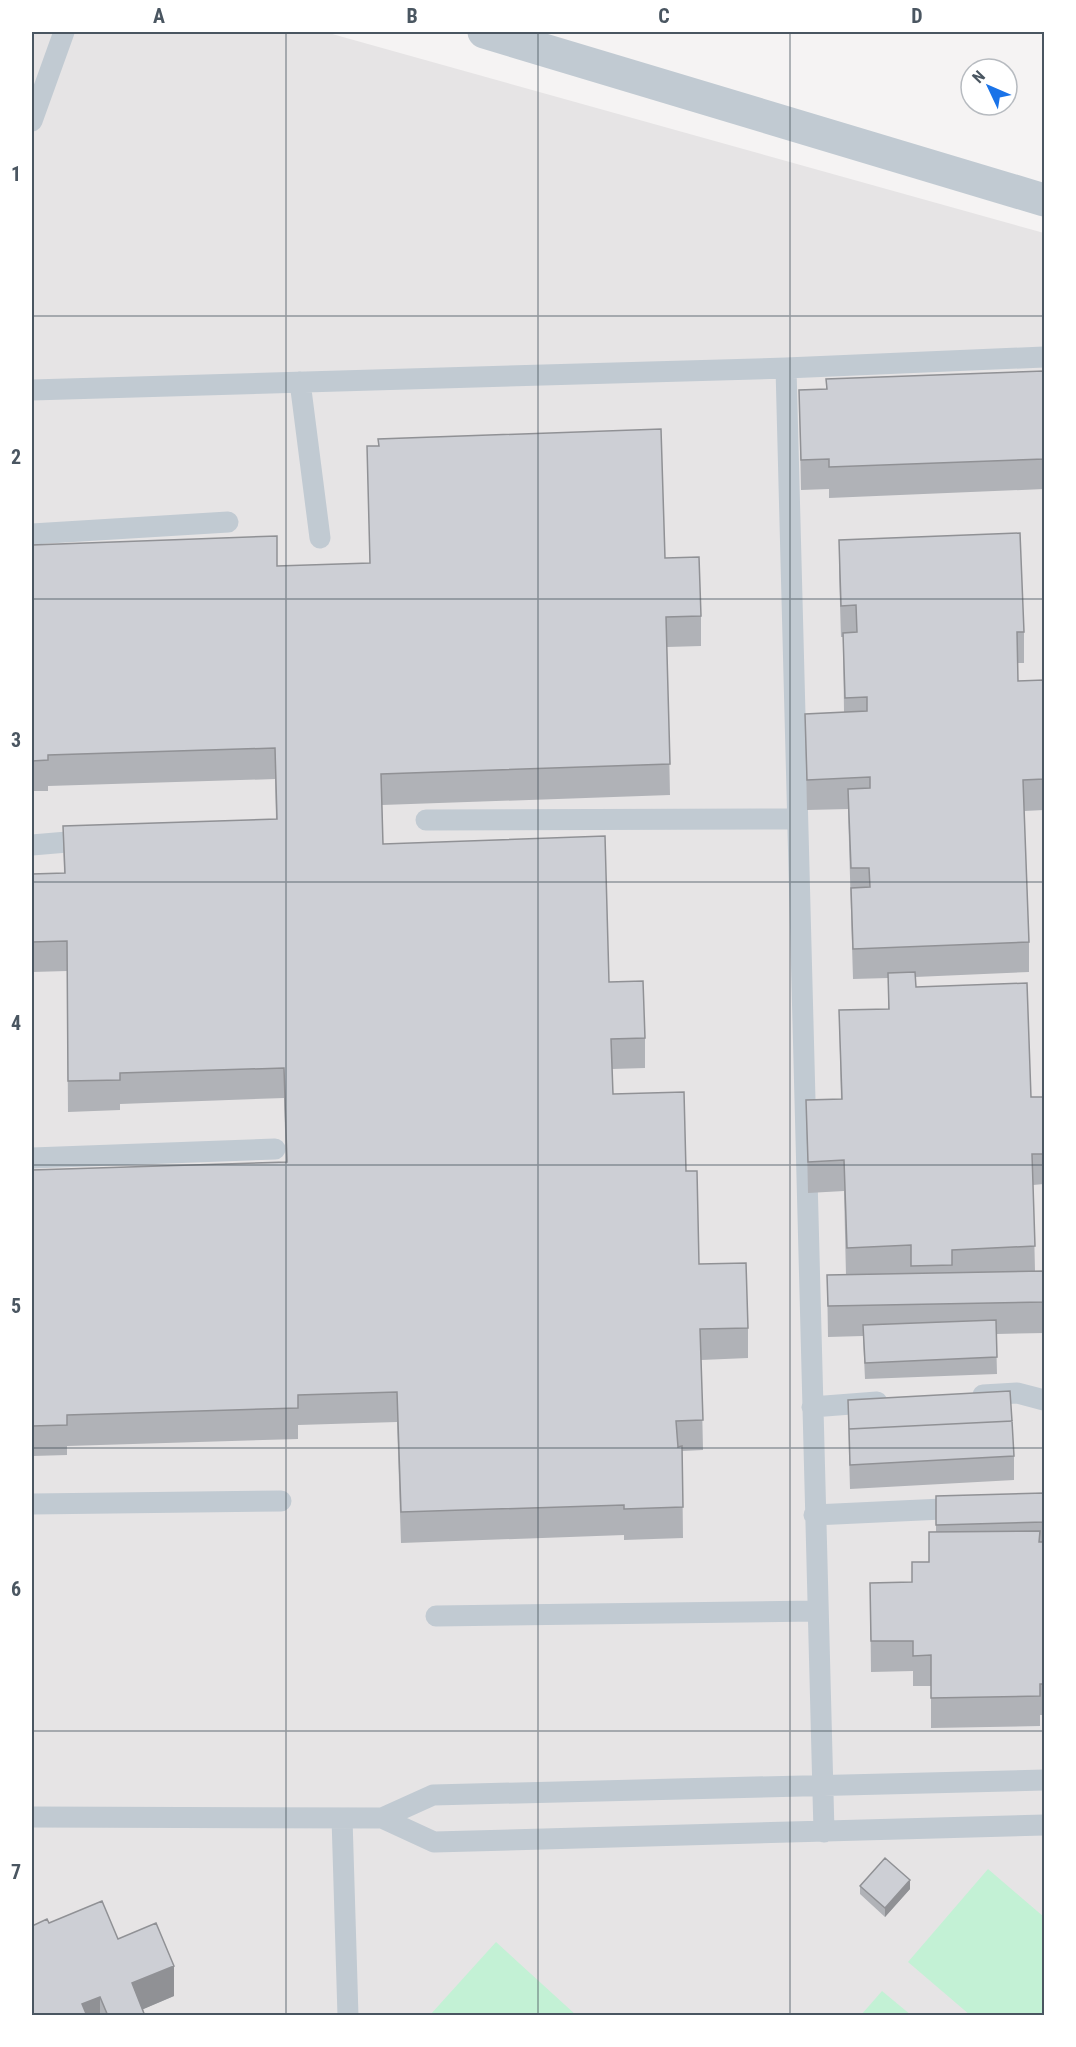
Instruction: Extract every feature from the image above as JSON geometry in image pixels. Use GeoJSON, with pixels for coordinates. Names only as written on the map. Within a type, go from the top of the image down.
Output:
{"type":"FeatureCollection","features":[{"type":"Feature","properties":{"kind":"street"},"geometry":{"type":"LineString","coordinates":[[484,32],[1044,200]]}},
{"type":"Feature","properties":{"kind":"lane"},"geometry":{"type":"LineString","coordinates":[[32,121],[64,32]]}},
{"type":"Feature","properties":{"kind":"lane"},"geometry":{"type":"LineString","coordinates":[[32,390],[786,368],[1044,357]]}},
{"type":"Feature","properties":{"kind":"lane"},"geometry":{"type":"LineString","coordinates":[[786,368],[824,1832]]}},
{"type":"Feature","properties":{"kind":"lane"},"geometry":{"type":"LineString","coordinates":[[300,382],[320,538]]}},
{"type":"Feature","properties":{"kind":"lane"},"geometry":{"type":"LineString","coordinates":[[32,534],[228,522]]}},
{"type":"Feature","properties":{"kind":"lane"},"geometry":{"type":"LineString","coordinates":[[426,820],[797,819]]}},
{"type":"Feature","properties":{"kind":"lane"},"geometry":{"type":"LineString","coordinates":[[32,845],[80,841]]}},
{"type":"Feature","properties":{"kind":"lane"},"geometry":{"type":"LineString","coordinates":[[32,1158],[275,1149]]}},
{"type":"Feature","properties":{"kind":"lane"},"geometry":{"type":"LineString","coordinates":[[960,1397],[1017,1393],[1044,1400]]}},
{"type":"Feature","properties":{"kind":"lane"},"geometry":{"type":"LineString","coordinates":[[812,1407],[903,1401]]}},
{"type":"Feature","properties":{"kind":"lane"},"geometry":{"type":"LineString","coordinates":[[32,1504],[281,1501]]}},
{"type":"Feature","properties":{"kind":"lane"},"geometry":{"type":"LineString","coordinates":[[814,1515],[979,1508]]}},
{"type":"Feature","properties":{"kind":"lane"},"geometry":{"type":"LineString","coordinates":[[436,1617],[817,1611]]}},
{"type":"Feature","properties":{"kind":"lane"},"geometry":{"type":"LineString","coordinates":[[32,1817],[382,1818],[433,1795],[1044,1780]]}},
{"type":"Feature","properties":{"kind":"lane"},"geometry":{"type":"LineString","coordinates":[[342,1818],[348,2016]]}},
{"type":"Feature","properties":{"kind":"lane"},"geometry":{"type":"LineString","coordinates":[[382,1818],[434,1842],[1044,1825]]}},
{"type":"Feature","properties":{"kind":"shaded area"},"geometry":{"type":"Polygon","coordinates":[[[32,32],[325,32],[1044,233],[1044,2015],[32,2016],[32,32]]]}},
{"type":"Feature","properties":{"kind":"green space"},"geometry":{"type":"Polygon","coordinates":[[[988,1869],[1044,1917],[1044,2015],[970,2015],[908,1962],[988,1869]]]}},
{"type":"Feature","properties":{"kind":"green space"},"geometry":{"type":"Polygon","coordinates":[[[496,1942],[576,2015],[430,2015],[496,1942]]]}},
{"type":"Feature","properties":{"kind":"green space"},"geometry":{"type":"Polygon","coordinates":[[[882,1991],[911,2015],[861,2015],[882,1991]]]}},
{"type":"Feature","properties":{"kind":"building"},"geometry":{"type":"Polygon","coordinates":[[[1044,371],[1044,459],[829,467],[829,459],[801,460],[799,390],[827,389],[826,379],[1044,371]]]}},
{"type":"Feature","properties":{"kind":"building"},"geometry":{"type":"Polygon","coordinates":[[[661,429],[665,558],[699,557],[701,616],[666,617],[670,764],[381,774],[383,844],[605,836],[609,982],[643,981],[645,1038],[611,1039],[613,1094],[684,1092],[686,1171],[697,1171],[699,1264],[746,1263],[748,1328],[700,1329],[703,1420],[676,1421],[678,1447],[682,1446],[683,1507],[624,1509],[624,1505],[401,1512],[397,1392],[298,1395],[298,1408],[67,1415],[67,1425],[32,1426],[32,1170],[287,1162],[284,1068],[120,1073],[120,1080],[68,1081],[67,941],[32,942],[32,874],[65,873],[63,826],[277,819],[275,748],[48,755],[48,760],[32,761],[32,545],[277,536],[277,566],[370,563],[367,446],[379,446],[378,439],[661,429]]]}},
{"type":"Feature","properties":{"kind":"building"},"geometry":{"type":"Polygon","coordinates":[[[1020,533],[1024,632],[1017,632],[1018,681],[1044,680],[1044,779],[1023,780],[1029,942],[853,949],[851,888],[870,887],[869,868],[851,868],[848,789],[870,788],[870,777],[807,780],[805,714],[867,711],[867,697],[845,698],[843,633],[857,632],[856,605],[841,606],[839,540],[1020,533]]]}},
{"type":"Feature","properties":{"kind":"building"},"geometry":{"type":"Polygon","coordinates":[[[915,972],[916,987],[1027,983],[1031,1097],[1044,1097],[1044,1154],[1032,1154],[1035,1246],[952,1250],[952,1265],[911,1266],[911,1245],[847,1248],[844,1160],[808,1162],[806,1100],[842,1099],[839,1010],[889,1009],[888,973],[915,972]]]}},
{"type":"Feature","properties":{"kind":"building"},"geometry":{"type":"Polygon","coordinates":[[[1044,1271],[1044,1302],[828,1306],[827,1275],[1044,1271]]]}},
{"type":"Feature","properties":{"kind":"building"},"geometry":{"type":"Polygon","coordinates":[[[996,1320],[997,1357],[865,1363],[863,1325],[996,1320]]]}},
{"type":"Feature","properties":{"kind":"building"},"geometry":{"type":"Polygon","coordinates":[[[1010,1391],[1012,1421],[849,1429],[848,1400],[1010,1391]]]}},
{"type":"Feature","properties":{"kind":"building"},"geometry":{"type":"Polygon","coordinates":[[[1012,1421],[1014,1456],[850,1465],[849,1429],[1012,1421]]]}},
{"type":"Feature","properties":{"kind":"building"},"geometry":{"type":"Polygon","coordinates":[[[1044,1493],[1044,1522],[936,1525],[936,1496],[1044,1493]]]}},
{"type":"Feature","properties":{"kind":"building"},"geometry":{"type":"Polygon","coordinates":[[[1040,1531],[1039,1542],[1044,1542],[1044,1684],[1040,1684],[1040,1696],[931,1698],[931,1655],[913,1656],[913,1641],[871,1641],[870,1583],[912,1582],[912,1562],[929,1562],[929,1532],[1040,1531]]]}},
{"type":"Feature","properties":{"kind":"building"},"geometry":{"type":"Polygon","coordinates":[[[885,1858],[910,1880],[885,1908],[860,1886],[885,1858]]]}},
{"type":"Feature","properties":{"kind":"building"},"geometry":{"type":"Polygon","coordinates":[[[102,1901],[118,1939],[156,1923],[174,1966],[132,1983],[145,2016],[108,2016],[100,1997],[82,2004],[87,2016],[32,2016],[32,1926],[47,1919],[49,1923],[102,1901]]]}}]}
